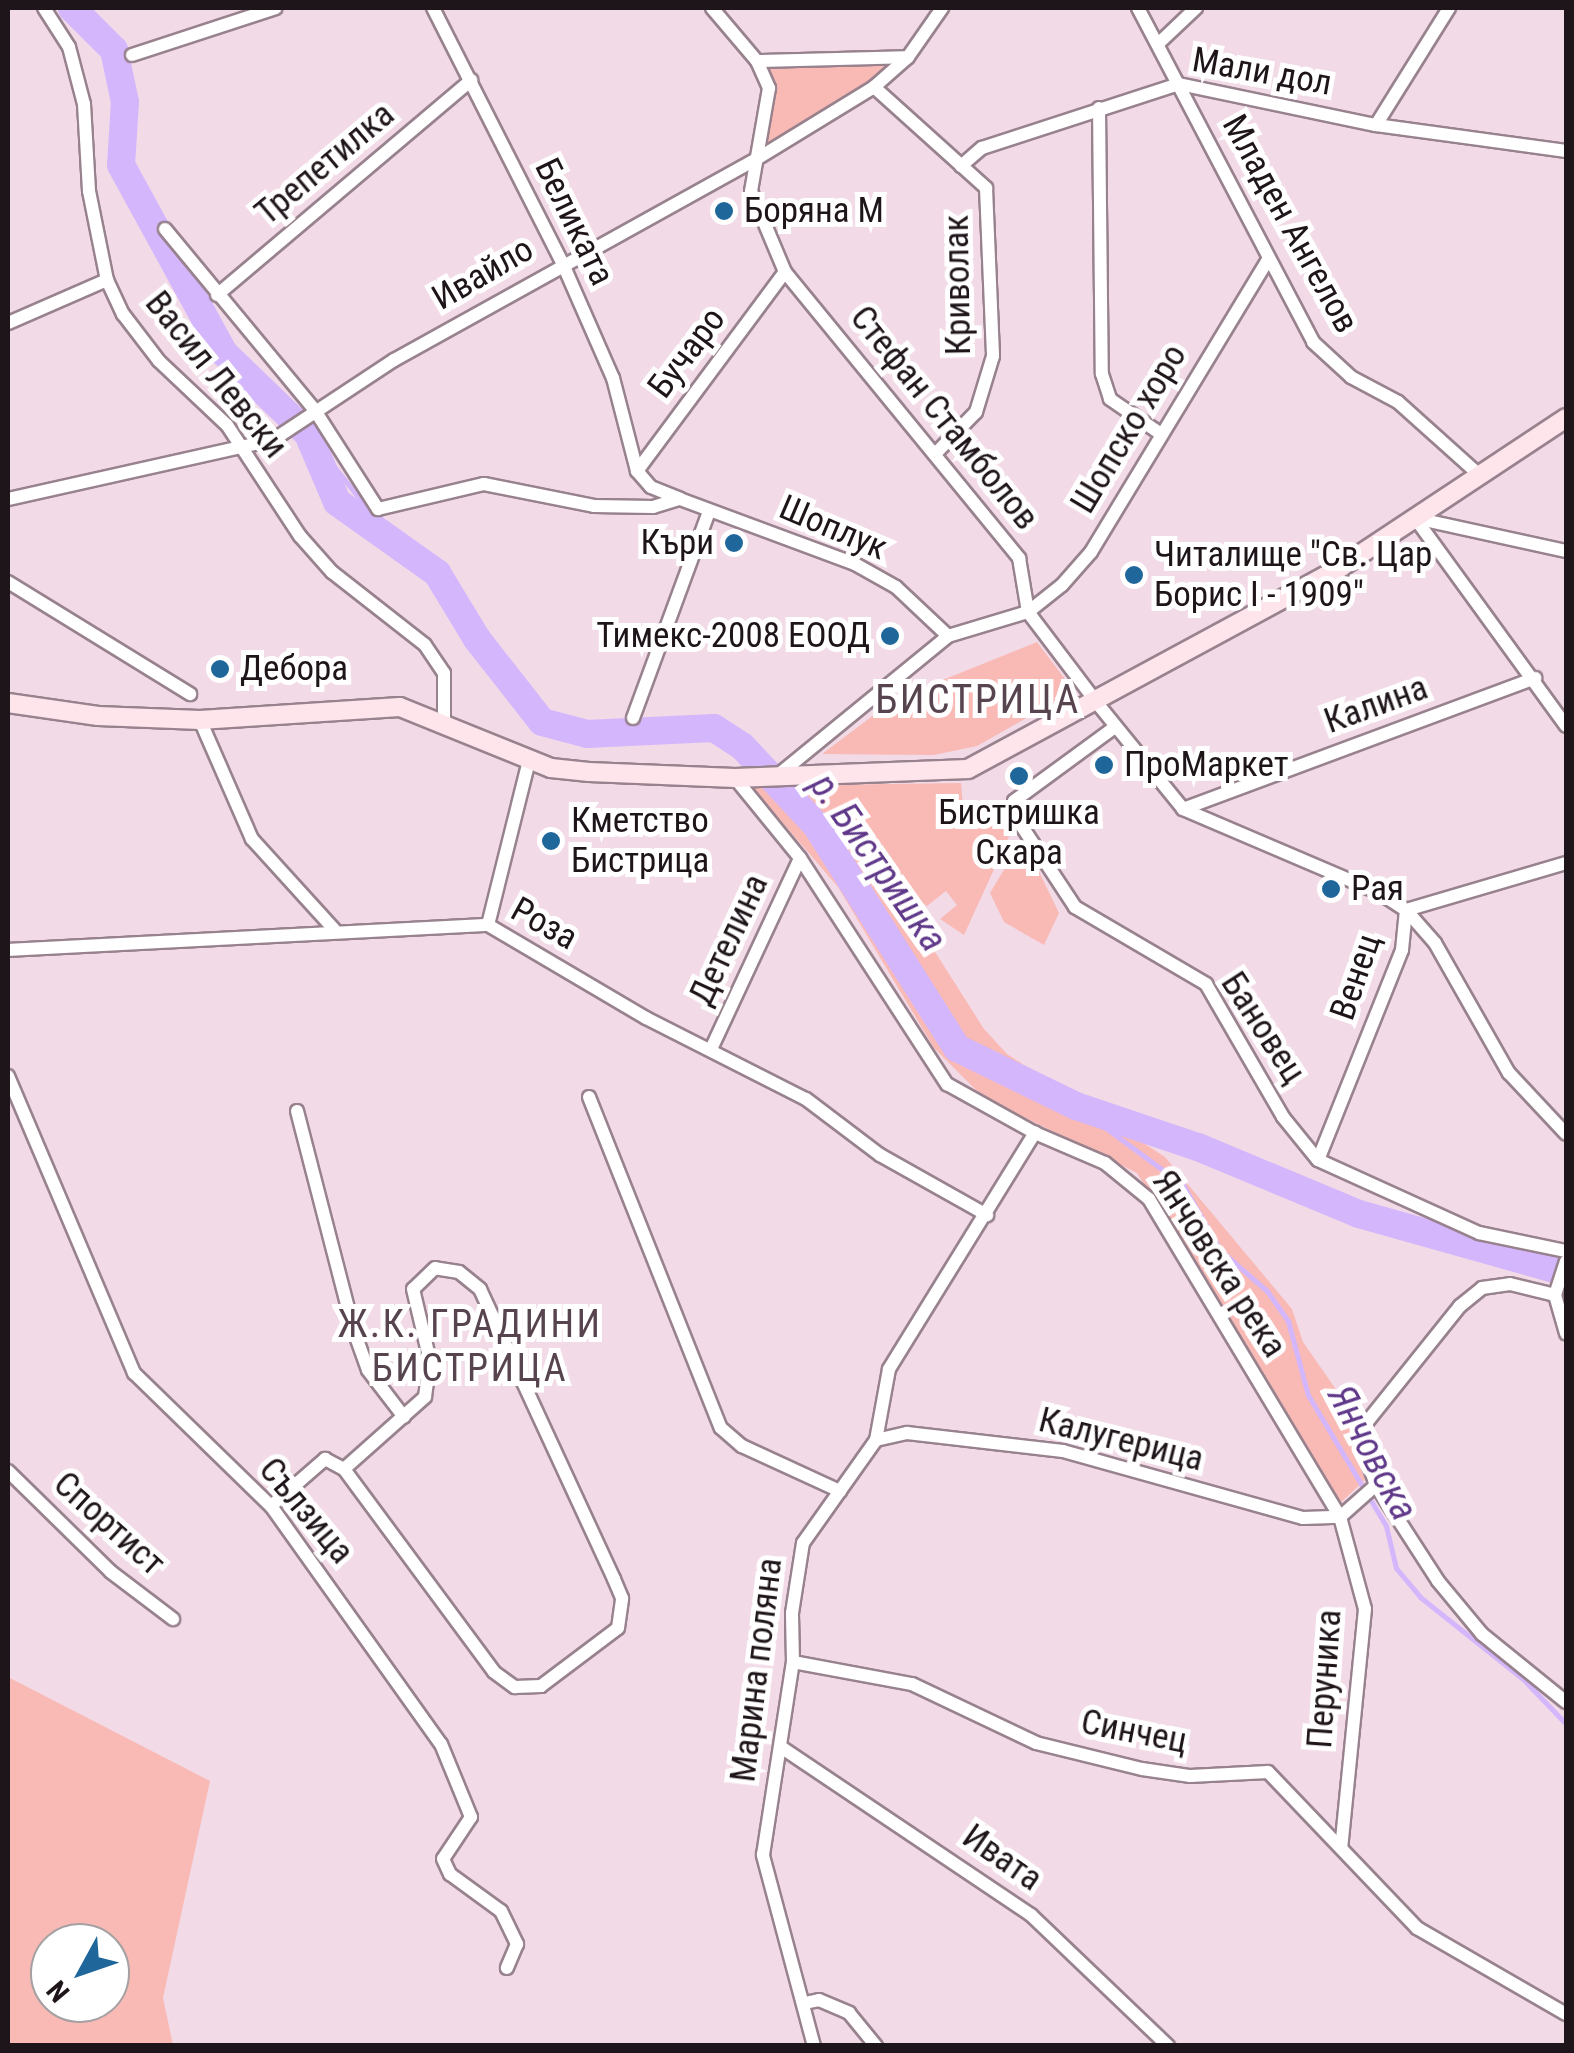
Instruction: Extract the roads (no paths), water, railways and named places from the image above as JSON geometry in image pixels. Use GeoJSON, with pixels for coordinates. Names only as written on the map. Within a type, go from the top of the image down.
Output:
{"type":"FeatureCollection","features":[{"type":"Feature","properties":{"kind":"street","name":"Васил Левски"},"geometry":{"type":"LineString","coordinates":[[44,8],[69,48],[84,104],[89,191],[108,280],[123,314],[159,360],[243,446],[300,536],[332,572],[425,645],[444,673],[444,722]]}},
{"type":"Feature","properties":{"kind":"street"},"geometry":{"type":"LineString","coordinates":[[132,55],[276,8]]}},
{"type":"Feature","properties":{"kind":"street","name":"Беликата"},"geometry":{"type":"LineString","coordinates":[[434,8],[562,262],[612,378],[637,470]]}},
{"type":"Feature","properties":{"kind":"street"},"geometry":{"type":"LineString","coordinates":[[712,8],[757,61],[908,57]]}},
{"type":"Feature","properties":{"kind":"street","name":"Ивайло"},"geometry":{"type":"LineString","coordinates":[[8,499],[273,440],[314,409],[562,262],[756,160],[874,87],[908,57],[942,8]]}},
{"type":"Feature","properties":{"kind":"street","name":"Младен Ангелов"},"geometry":{"type":"LineString","coordinates":[[1138,8],[1313,342],[1351,378],[1398,402],[1476,472]]}},
{"type":"Feature","properties":{"kind":"street"},"geometry":{"type":"LineString","coordinates":[[1159,43],[1196,8]]}},
{"type":"Feature","properties":{"kind":"street"},"geometry":{"type":"LineString","coordinates":[[1376,125],[1449,8]]}},
{"type":"Feature","properties":{"kind":"street","name":"Стефан Стамболов"},"geometry":{"type":"LineString","coordinates":[[757,61],[769,88],[751,190],[786,272],[937,452],[1019,558],[1028,612],[1097,704],[1183,809],[1378,892],[1406,910],[1435,943],[1509,1074],[1566,1134]]}},
{"type":"Feature","properties":{"kind":"street","name":"Трепетилка"},"geometry":{"type":"LineString","coordinates":[[217,295],[471,80]]}},
{"type":"Feature","properties":{"kind":"street","name":"Мали дол"},"geometry":{"type":"LineString","coordinates":[[961,166],[982,148],[1180,84],[1376,125],[1566,151]]}},
{"type":"Feature","properties":{"kind":"street","name":"Криволак"},"geometry":{"type":"LineString","coordinates":[[874,87],[986,188],[994,356],[976,412],[937,452]]}},
{"type":"Feature","properties":{"kind":"street"},"geometry":{"type":"LineString","coordinates":[[1099,108],[1102,374],[1110,399],[1161,434]]}},
{"type":"Feature","properties":{"kind":"street","name":"Васил Левски"},"geometry":{"type":"LineString","coordinates":[[165,229],[314,409],[378,509],[390,506]]}},
{"type":"Feature","properties":{"kind":"street","name":"Шопско хоро"},"geometry":{"type":"LineString","coordinates":[[777,776],[948,636],[1028,612],[1091,552],[1268,260]]}},
{"type":"Feature","properties":{"kind":"street","name":"Бучаро"},"geometry":{"type":"LineString","coordinates":[[637,470],[786,272]]}},
{"type":"Feature","properties":{"kind":"street"},"geometry":{"type":"LineString","coordinates":[[8,323],[108,280]]}},
{"type":"Feature","properties":{"kind":"street"},"geometry":{"type":"LineString","coordinates":[[8,703],[98,716],[200,720],[362,704],[400,707],[529,760],[590,772],[739,778],[968,769],[1097,704],[1341,567],[1476,472],[1566,418]]}},
{"type":"Feature","properties":{"kind":"street","name":"Шоплук"},"geometry":{"type":"LineString","coordinates":[[637,470],[651,487],[855,564],[896,588],[948,636]]}},
{"type":"Feature","properties":{"kind":"street","name":"Шоплук"},"geometry":{"type":"LineString","coordinates":[[390,506],[484,484],[594,506],[654,507],[680,499]]}},
{"type":"Feature","properties":{"kind":"street"},"geometry":{"type":"LineString","coordinates":[[633,718],[710,510]]}},
{"type":"Feature","properties":{"kind":"street"},"geometry":{"type":"LineString","coordinates":[[1415,518],[1566,551]]}},
{"type":"Feature","properties":{"kind":"street"},"geometry":{"type":"LineString","coordinates":[[1415,518],[1535,678],[1566,726]]}},
{"type":"Feature","properties":{"kind":"street"},"geometry":{"type":"LineString","coordinates":[[8,582],[190,694]]}},
{"type":"Feature","properties":{"kind":"street","name":"Калина"},"geometry":{"type":"LineString","coordinates":[[1183,809],[1535,678]]}},
{"type":"Feature","properties":{"kind":"street"},"geometry":{"type":"LineString","coordinates":[[200,720],[252,839],[334,929]]}},
{"type":"Feature","properties":{"kind":"street","name":"Бановец"},"geometry":{"type":"LineString","coordinates":[[1115,727],[1014,801],[1019,822],[1075,907],[1206,984],[1284,1116],[1318,1160],[1480,1233],[1566,1250]]}},
{"type":"Feature","properties":{"kind":"street"},"geometry":{"type":"LineString","coordinates":[[488,925],[529,760]]}},
{"type":"Feature","properties":{"kind":"street","name":"Янчовска река"},"geometry":{"type":"LineString","coordinates":[[739,778],[800,858],[928,1063],[976,1104],[1106,1163],[1150,1199],[1343,1514]]}},
{"type":"Feature","properties":{"kind":"street","name":"Детелина"},"geometry":{"type":"LineString","coordinates":[[712,1048],[800,858]]}},
{"type":"Feature","properties":{"kind":"street","name":"Венец"},"geometry":{"type":"LineString","coordinates":[[1318,1160],[1402,950],[1406,910],[1566,863]]}},
{"type":"Feature","properties":{"kind":"street","name":"Роза"},"geometry":{"type":"LineString","coordinates":[[8,950],[334,929],[488,925],[646,1018],[806,1098],[880,1154],[987,1214]]}},
{"type":"Feature","properties":{"kind":"street","name":"Сълзица"},"geometry":{"type":"LineString","coordinates":[[8,1076],[134,1374],[272,1506],[441,1744],[471,1817],[443,1859],[450,1874],[501,1911],[516,1944],[508,1968]]}},
{"type":"Feature","properties":{"kind":"street"},"geometry":{"type":"LineString","coordinates":[[589,1097],[721,1428],[742,1446],[840,1491]]}},
{"type":"Feature","properties":{"kind":"street"},"geometry":{"type":"LineString","coordinates":[[297,1110],[354,1331],[368,1370],[404,1417]]}},
{"type":"Feature","properties":{"kind":"street","name":"Марина поляна"},"geometry":{"type":"LineString","coordinates":[[814,2046],[763,1855],[793,1662],[792,1613],[803,1544],[876,1440],[889,1369],[1035,1134]]}},
{"type":"Feature","properties":{"kind":"street"},"geometry":{"type":"LineString","coordinates":[[1564,1266],[1561,1297],[1566,1334]]}},
{"type":"Feature","properties":{"kind":"street"},"geometry":{"type":"LineString","coordinates":[[272,1506],[325,1459],[344,1469],[494,1672],[515,1687],[541,1686],[618,1628],[618,1589],[480,1289],[458,1272],[434,1268],[413,1289],[432,1382],[404,1417],[344,1469]]}},
{"type":"Feature","properties":{"kind":"street"},"geometry":{"type":"LineString","coordinates":[[1561,1297],[1510,1284],[1482,1288],[1460,1306],[1367,1422],[1360,1440],[1373,1489],[1438,1581],[1482,1634],[1566,1702]]}},
{"type":"Feature","properties":{"kind":"street","name":"Калугерица"},"geometry":{"type":"LineString","coordinates":[[876,1440],[907,1433],[1063,1450],[1304,1518],[1343,1514]]}},
{"type":"Feature","properties":{"kind":"street","name":"Спортист"},"geometry":{"type":"LineString","coordinates":[[8,1472],[112,1572],[173,1619]]}},
{"type":"Feature","properties":{"kind":"street"},"geometry":{"type":"LineString","coordinates":[[1343,1514],[1373,1489]]}},
{"type":"Feature","properties":{"kind":"street","name":"Перуника"},"geometry":{"type":"LineString","coordinates":[[1342,1848],[1365,1608],[1343,1514]]}},
{"type":"Feature","properties":{"kind":"street","name":"Синчец"},"geometry":{"type":"LineString","coordinates":[[793,1662],[912,1684],[1036,1742],[1142,1769],[1190,1776],[1268,1772],[1418,1928],[1566,2014]]}},
{"type":"Feature","properties":{"kind":"street","name":"Ивата"},"geometry":{"type":"LineString","coordinates":[[781,1746],[1031,1915],[1168,2046]]}},
{"type":"Feature","properties":{"kind":"street"},"geometry":{"type":"LineString","coordinates":[[805,2004],[820,2000],[848,2013],[876,2046]]}},
{"type":"Feature","properties":{"kind":"waterway","name":"р. Бистришка"},"geometry":{"type":"LineString","coordinates":[[72,8],[114,50],[125,102],[121,165],[224,353],[308,434],[337,502],[437,573],[477,639],[542,722],[587,734],[714,728],[742,746],[816,825],[957,1048],[1076,1106],[1198,1147],[1359,1214],[1566,1272]]}},
{"type":"Feature","properties":{"kind":"waterway"},"geometry":{"type":"LineString","coordinates":[[84,23],[89,8]]}},
{"type":"Feature","properties":{"kind":"waterway"},"geometry":{"type":"LineString","coordinates":[[308,434],[391,538]]}},
{"type":"Feature","properties":{"kind":"waterway","name":"Янчовска"},"geometry":{"type":"LineString","coordinates":[[1076,1106],[1183,1185],[1220,1250],[1267,1291],[1288,1321],[1308,1395],[1386,1526],[1396,1568],[1420,1597],[1523,1679],[1566,1724]]}},
{"type":"Feature","properties":{"kind":"place","name":"Боряна М"},"geometry":{"type":"Point","coordinates":[724,211]}},
{"type":"Feature","properties":{"kind":"place","name":"Къри"},"geometry":{"type":"Point","coordinates":[734,543]}},
{"type":"Feature","properties":{"kind":"place","name":"Читалище \"Св. Цар Борис I - 1909\""},"geometry":{"type":"Point","coordinates":[1134,575]}},
{"type":"Feature","properties":{"kind":"place","name":"Тимекс-2008 ЕООД"},"geometry":{"type":"Point","coordinates":[890,636]}},
{"type":"Feature","properties":{"kind":"place","name":"Дебора"},"geometry":{"type":"Point","coordinates":[220,669]}},
{"type":"Feature","properties":{"kind":"place","name":"ПроМаркет"},"geometry":{"type":"Point","coordinates":[1104,765]}},
{"type":"Feature","properties":{"kind":"place","name":"Бистришка Скара"},"geometry":{"type":"Point","coordinates":[1019,776]}},
{"type":"Feature","properties":{"kind":"place","name":"Кметство Бистрица"},"geometry":{"type":"Point","coordinates":[551,841]}},
{"type":"Feature","properties":{"kind":"place","name":"Рая"},"geometry":{"type":"Point","coordinates":[1331,889]}},
{"type":"Feature","properties":{"kind":"district","name":"БИСТРИЦА"},"geometry":{"type":"Point","coordinates":[978,700]}},
{"type":"Feature","properties":{"kind":"district","name":"Ж.К. ГРАДИНИ БИСТРИЦА"},"geometry":{"type":"Point","coordinates":[470,1347]}}]}
